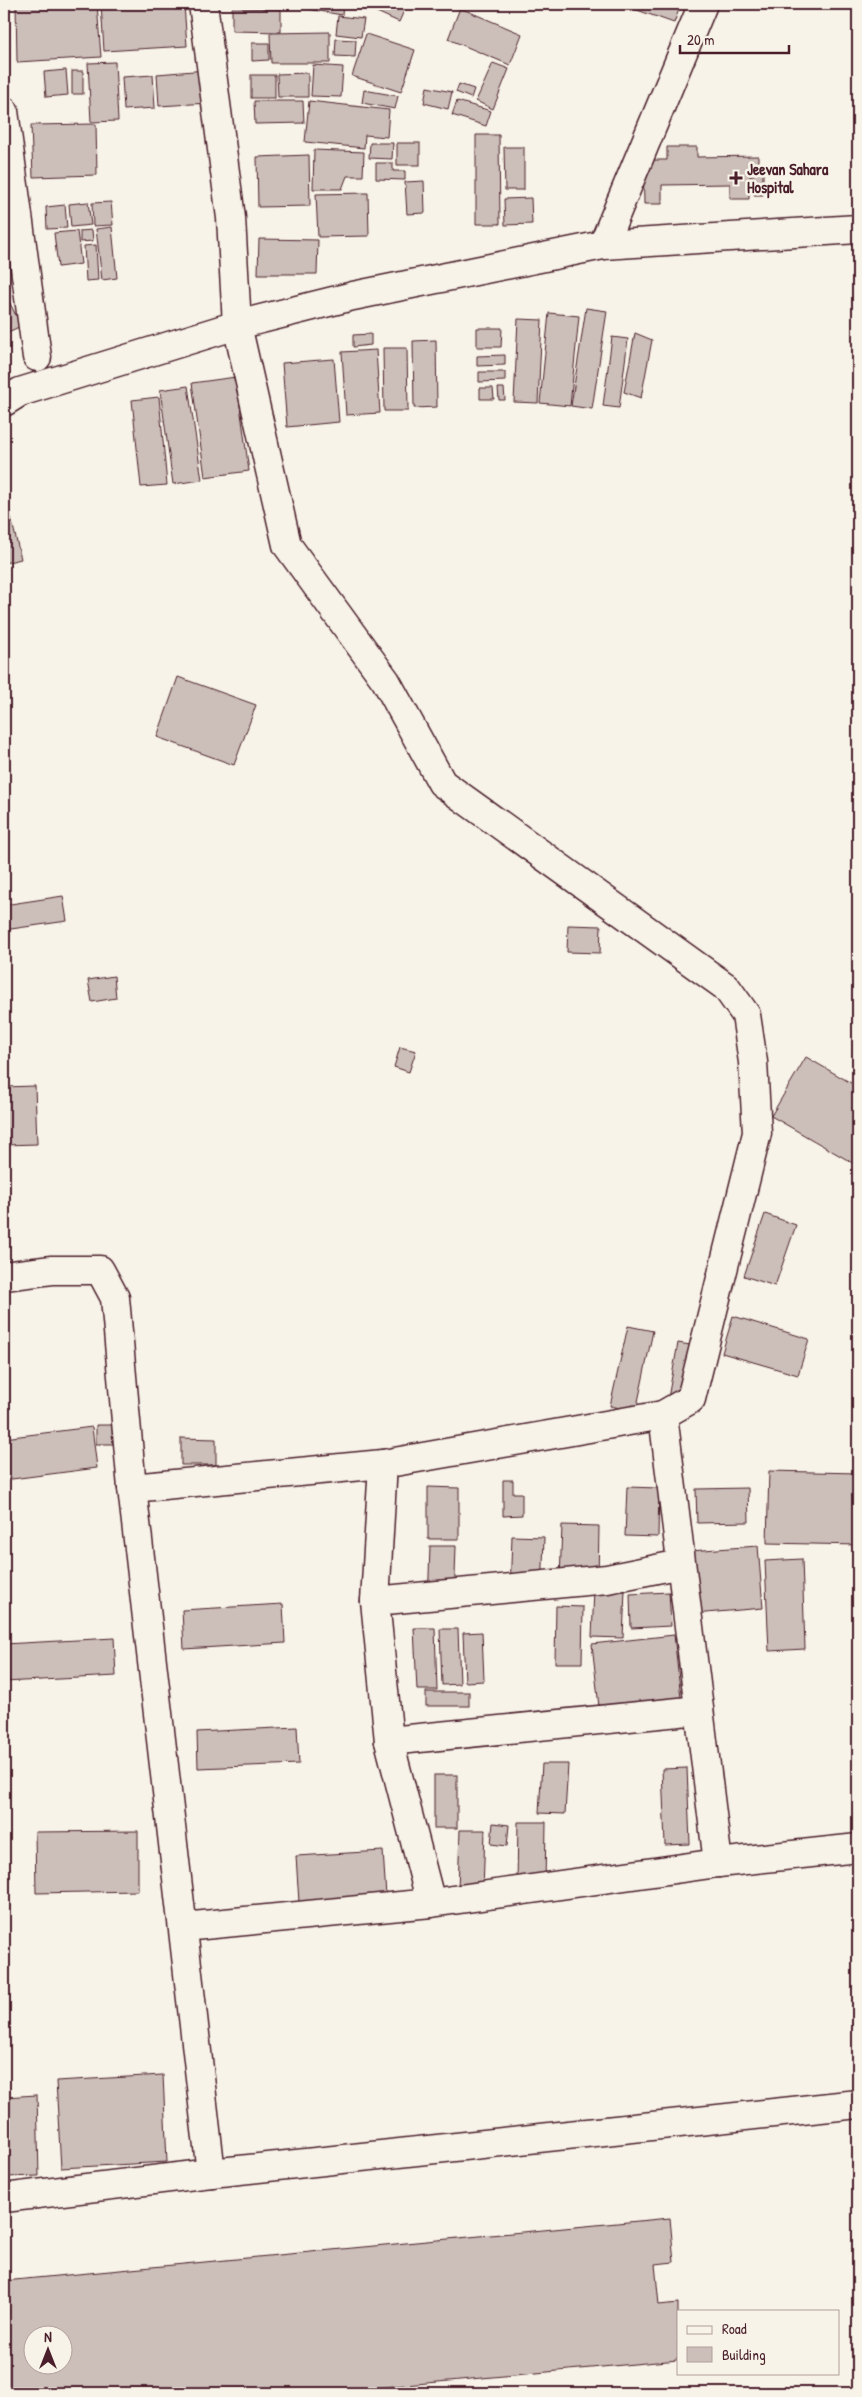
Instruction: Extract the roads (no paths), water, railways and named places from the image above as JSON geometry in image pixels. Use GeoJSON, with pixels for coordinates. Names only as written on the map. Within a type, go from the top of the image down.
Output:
{"type":"FeatureCollection","features":[{"type":"Feature","properties":{"kind":"street"},"geometry":{"type":"LineString","coordinates":[[132,1488],[383,1464],[663,1414],[691,1399],[757,1132],[753,1062],[746,1015],[726,987],[442,783],[386,681],[287,545],[237,325],[231,218],[203,4]]}},
{"type":"Feature","properties":{"kind":"street"},"geometry":{"type":"LineString","coordinates":[[603,246],[704,4]]}},
{"type":"Feature","properties":{"kind":"street"},"geometry":{"type":"LineString","coordinates":[[4,111],[6,148],[37,357]]}},
{"type":"Feature","properties":{"kind":"street"},"geometry":{"type":"LineString","coordinates":[[4,402],[20,392],[237,325],[353,296],[603,246],[858,229]]}},
{"type":"Feature","properties":{"kind":"street"},"geometry":{"type":"LineString","coordinates":[[4,1276],[52,1270],[100,1270],[115,1298],[132,1488],[212,2173]]}},
{"type":"Feature","properties":{"kind":"street"},"geometry":{"type":"LineString","coordinates":[[663,1414],[718,1864]]}},
{"type":"Feature","properties":{"kind":"street"},"geometry":{"type":"LineString","coordinates":[[383,1464],[375,1602],[390,1741],[431,1903]]}},
{"type":"Feature","properties":{"kind":"street"},"geometry":{"type":"LineString","coordinates":[[375,1602],[606,1579],[681,1564]]}},
{"type":"Feature","properties":{"kind":"street"},"geometry":{"type":"LineString","coordinates":[[390,1741],[699,1710]]}},
{"type":"Feature","properties":{"kind":"street"},"geometry":{"type":"LineString","coordinates":[[183,1927],[431,1903],[718,1864],[858,1848]]}},
{"type":"Feature","properties":{"kind":"street"},"geometry":{"type":"LineString","coordinates":[[4,2198],[212,2173],[858,2104]]}},
{"type":"Feature","properties":{"kind":"place","name":"Jeevan Sahara Hospital"},"geometry":{"type":"Point","coordinates":[736,178]}}]}
